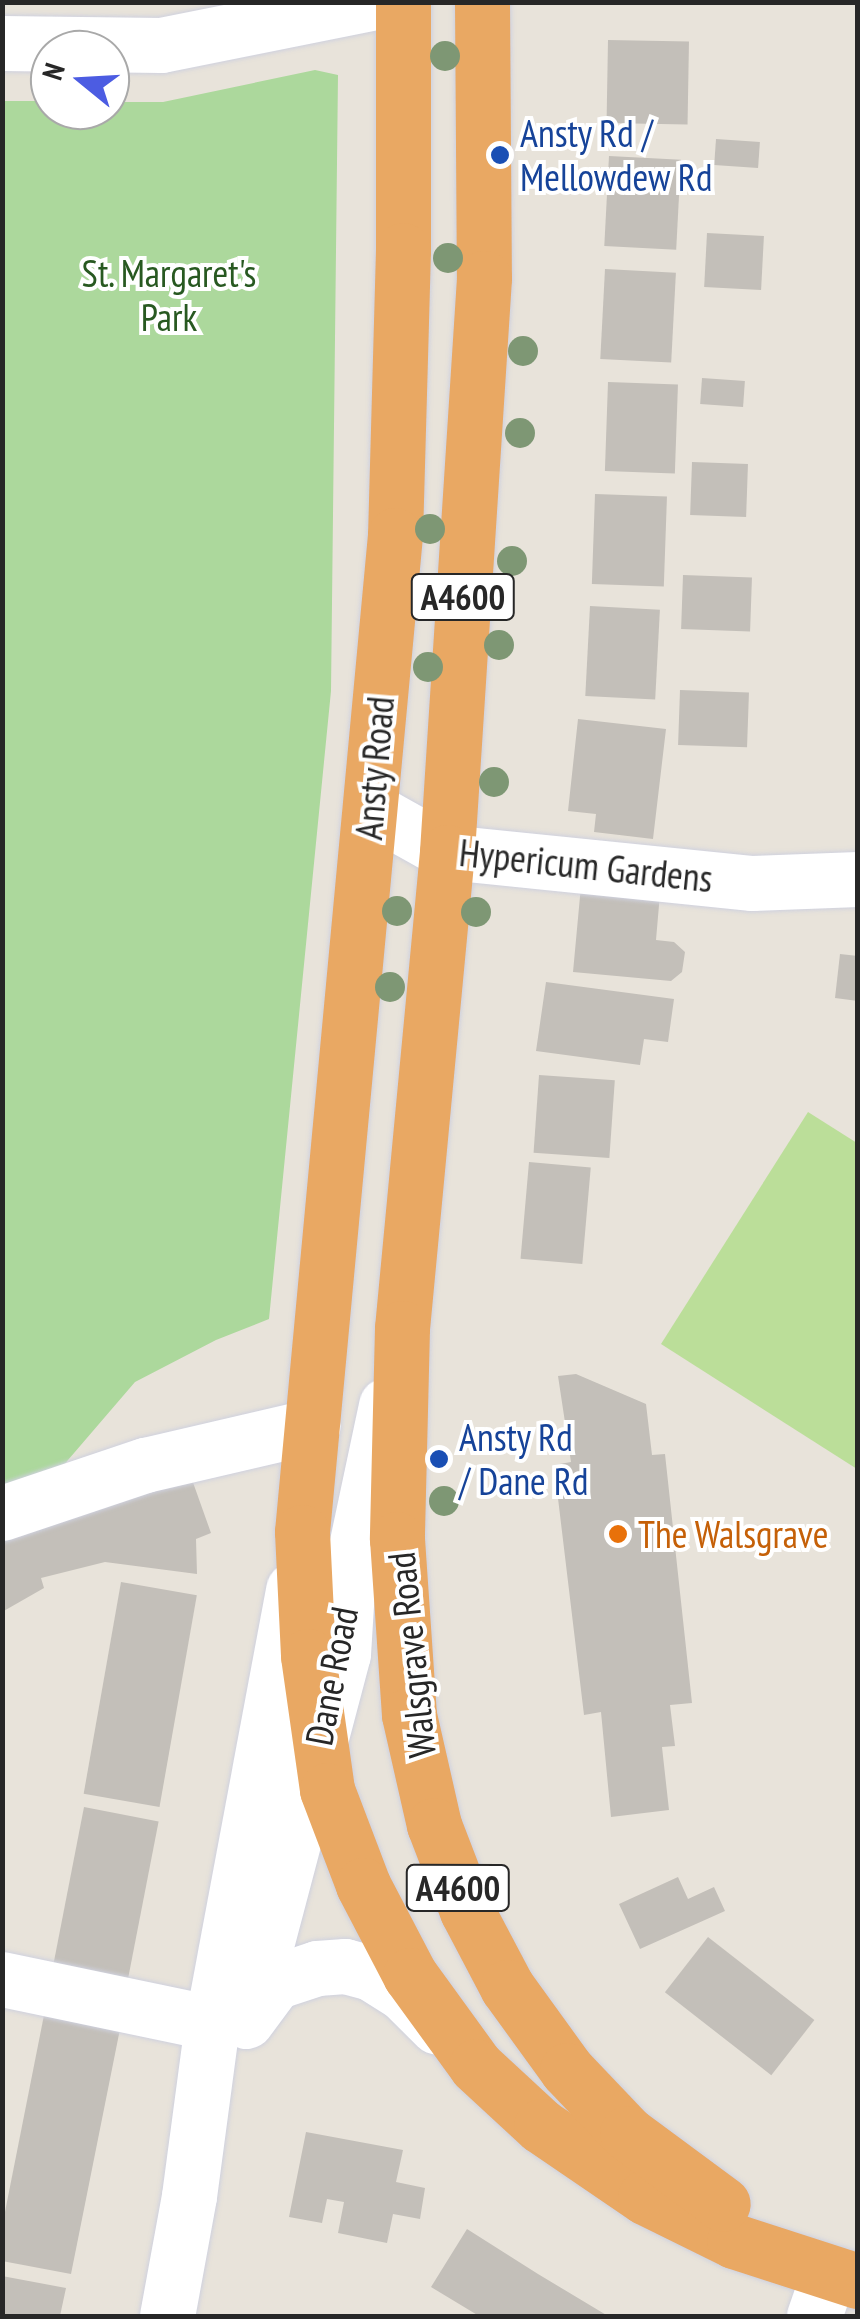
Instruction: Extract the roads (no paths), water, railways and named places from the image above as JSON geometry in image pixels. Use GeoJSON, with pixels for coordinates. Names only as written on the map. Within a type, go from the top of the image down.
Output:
{"type":"FeatureCollection","features":[{"type":"Feature","properties":{"kind":"highway","name":"Ansty Road"},"geometry":{"type":"LineString","coordinates":[[302,1532],[395,535],[403,250],[403,2]]}},
{"type":"Feature","properties":{"kind":"highway","name":"Ansty Road"},"geometry":{"type":"LineString","coordinates":[[402,1328],[447,852],[484,278],[482,2]]}},
{"type":"Feature","properties":{"kind":"highway","name":"Walsgrave Road"},"geometry":{"type":"LineString","coordinates":[[402,1328],[397,1539],[409,1715],[434,1824],[467,1911],[507,1986],[567,2070],[627,2133],[726,2207],[840,2284]]}},
{"type":"Feature","properties":{"kind":"highway","name":"Walsgrave Road"},"geometry":{"type":"LineString","coordinates":[[302,1532],[308,1656],[327,1790],[364,1885],[418,1988],[476,2066],[541,2126],[645,2197],[734,2241],[840,2284]]}},
{"type":"Feature","properties":{"kind":"street"},"geometry":{"type":"LineString","coordinates":[[2,43],[161,45],[376,2]]}},
{"type":"Feature","properties":{"kind":"street","name":"Hypericum Gardens"},"geometry":{"type":"LineString","coordinates":[[370,809],[447,852],[752,883],[858,879]]}},
{"type":"Feature","properties":{"kind":"street","name":"Dane Road"},"geometry":{"type":"LineString","coordinates":[[229,2021],[320,1739],[343,1654],[347,1589],[402,1328]]}},
{"type":"Feature","properties":{"kind":"street"},"geometry":{"type":"LineString","coordinates":[[2,1514],[146,1464],[313,1426]]}},
{"type":"Feature","properties":{"kind":"street","name":"Dane Road"},"geometry":{"type":"LineString","coordinates":[[167,2316],[189,2196],[229,2021],[302,1532]]}},
{"type":"Feature","properties":{"kind":"street","name":"Dane Road"},"geometry":{"type":"LineString","coordinates":[[229,2021],[275,1982],[317,1968],[345,1966],[371,1973],[402,1992],[476,2066]]}},
{"type":"Feature","properties":{"kind":"street"},"geometry":{"type":"LineString","coordinates":[[2,1979],[229,2021]]}},
{"type":"Feature","properties":{"kind":"place","name":"Ansty Rd / Mellowdew Rd"},"geometry":{"type":"Point","coordinates":[500,155]}},
{"type":"Feature","properties":{"kind":"place","name":"Ansty Rd / Dane Rd"},"geometry":{"type":"Point","coordinates":[439,1459]}},
{"type":"Feature","properties":{"kind":"place","name":"The Walsgrave"},"geometry":{"type":"Point","coordinates":[618,1534]}},
{"type":"Feature","properties":{"kind":"park label","name":"St. Margaret's Park"},"geometry":{"type":"Point","coordinates":[169,295]}}]}
